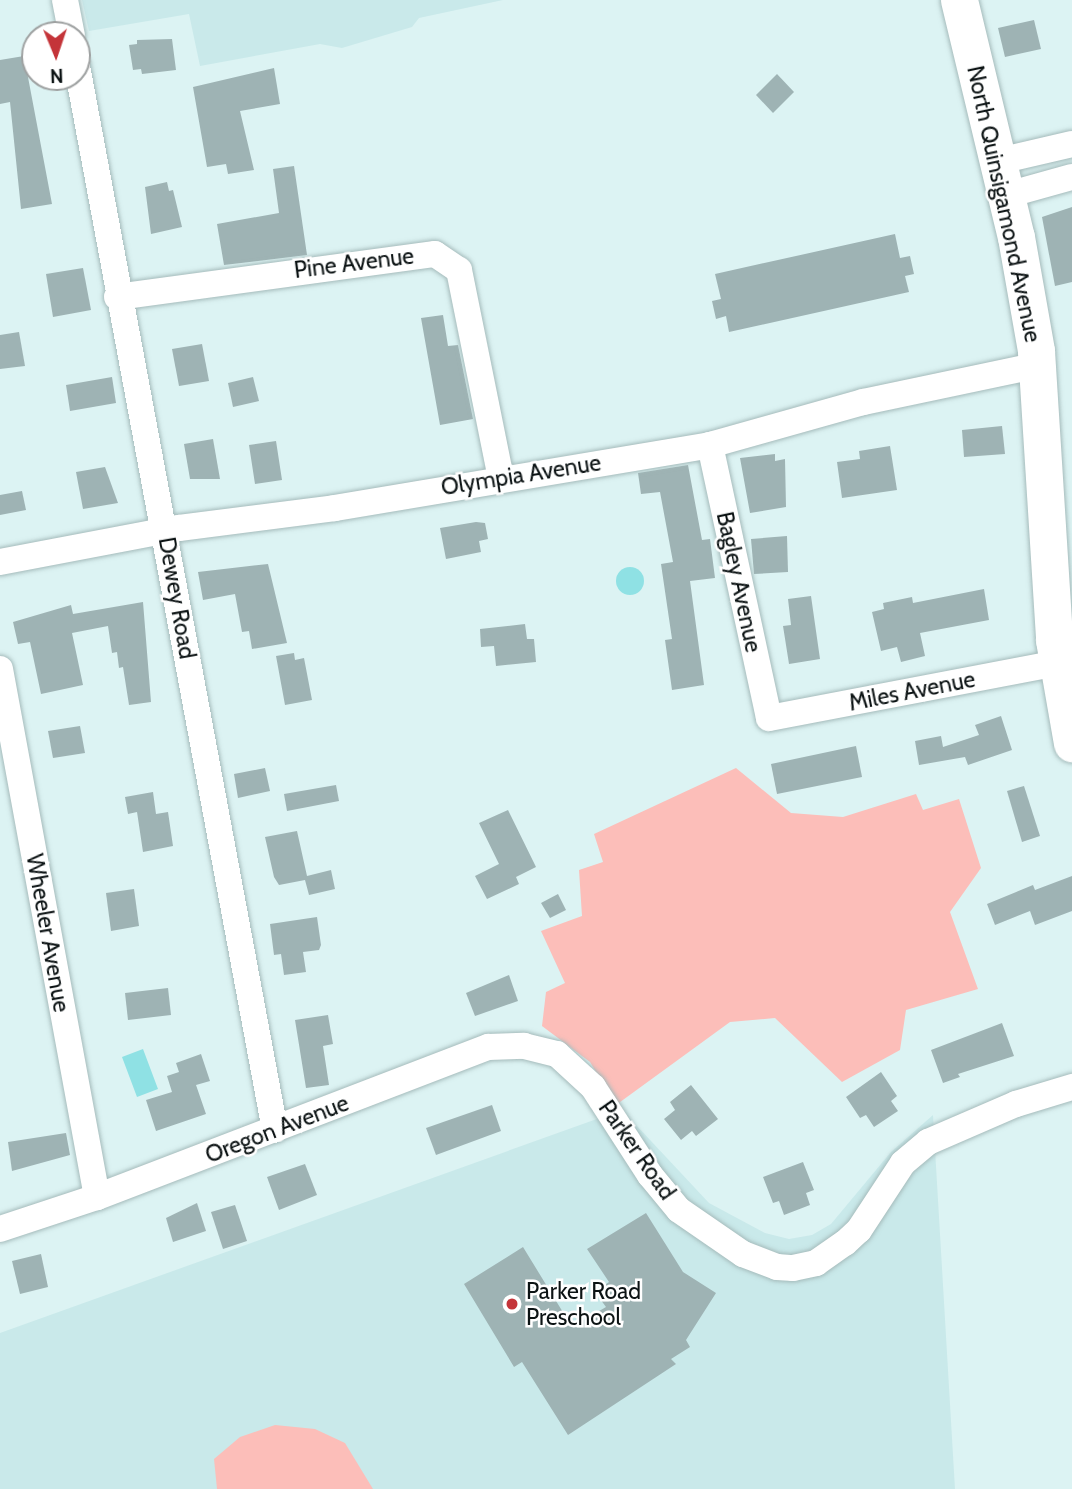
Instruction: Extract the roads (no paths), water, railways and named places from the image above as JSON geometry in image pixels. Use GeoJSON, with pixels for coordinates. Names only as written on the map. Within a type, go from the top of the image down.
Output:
{"type":"FeatureCollection","features":[{"type":"Feature","properties":{"kind":"main road","name":"North Quinsigamond Avenue"},"geometry":{"type":"LineString","coordinates":[[959,0],[1003,178],[1038,365],[1072,743]]}},
{"type":"Feature","properties":{"kind":"street"},"geometry":{"type":"LineString","coordinates":[[65,0],[69,21]]}},
{"type":"Feature","properties":{"kind":"street","name":"Dewey Road"},"geometry":{"type":"LineString","coordinates":[[81,91],[117,297],[165,530],[275,1130]]}},
{"type":"Feature","properties":{"kind":"street"},"geometry":{"type":"LineString","coordinates":[[1003,178],[1040,152],[1072,144]]}},
{"type":"Feature","properties":{"kind":"street"},"geometry":{"type":"LineString","coordinates":[[1040,152],[1060,180]]}},
{"type":"Feature","properties":{"kind":"street"},"geometry":{"type":"LineString","coordinates":[[1003,178],[1060,180]]}},
{"type":"Feature","properties":{"kind":"street","name":"Pine Avenue"},"geometry":{"type":"LineString","coordinates":[[117,297],[435,254],[459,270],[501,478]]}},
{"type":"Feature","properties":{"kind":"street","name":"Olympia Avenue"},"geometry":{"type":"LineString","coordinates":[[0,562],[165,530],[335,508],[710,444],[863,402],[1038,365]]}},
{"type":"Feature","properties":{"kind":"street","name":"Bagley Avenue"},"geometry":{"type":"LineString","coordinates":[[710,444],[769,718]]}},
{"type":"Feature","properties":{"kind":"street","name":"Miles Avenue"},"geometry":{"type":"LineString","coordinates":[[769,718],[1064,662]]}},
{"type":"Feature","properties":{"kind":"street","name":"Wheeler Avenue"},"geometry":{"type":"LineString","coordinates":[[0,669],[97,1197]]}},
{"type":"Feature","properties":{"kind":"street","name":"Oregon Avenue"},"geometry":{"type":"LineString","coordinates":[[0,1229],[97,1197],[488,1047],[524,1046],[555,1053]]}},
{"type":"Feature","properties":{"kind":"street","name":"Parker Road"},"geometry":{"type":"LineString","coordinates":[[555,1053],[602,1097],[650,1175],[680,1210],[743,1254],[776,1267],[816,1263],[845,1243],[859,1230],[903,1163],[928,1142],[1016,1104],[1072,1087]]}},
{"type":"Feature","properties":{"kind":"water"},"geometry":{"type":"Polygon","coordinates":[[[630,567],[640,571],[644,581],[640,591],[630,595],[620,591],[616,581],[620,571],[630,567]]]}},
{"type":"Feature","properties":{"kind":"water"},"geometry":{"type":"Polygon","coordinates":[[[143,1049],[158,1089],[137,1097],[122,1057],[143,1049]]]}},
{"type":"Feature","properties":{"kind":"place","name":"Parker Road Preschool"},"geometry":{"type":"Point","coordinates":[512,1304]}}]}
